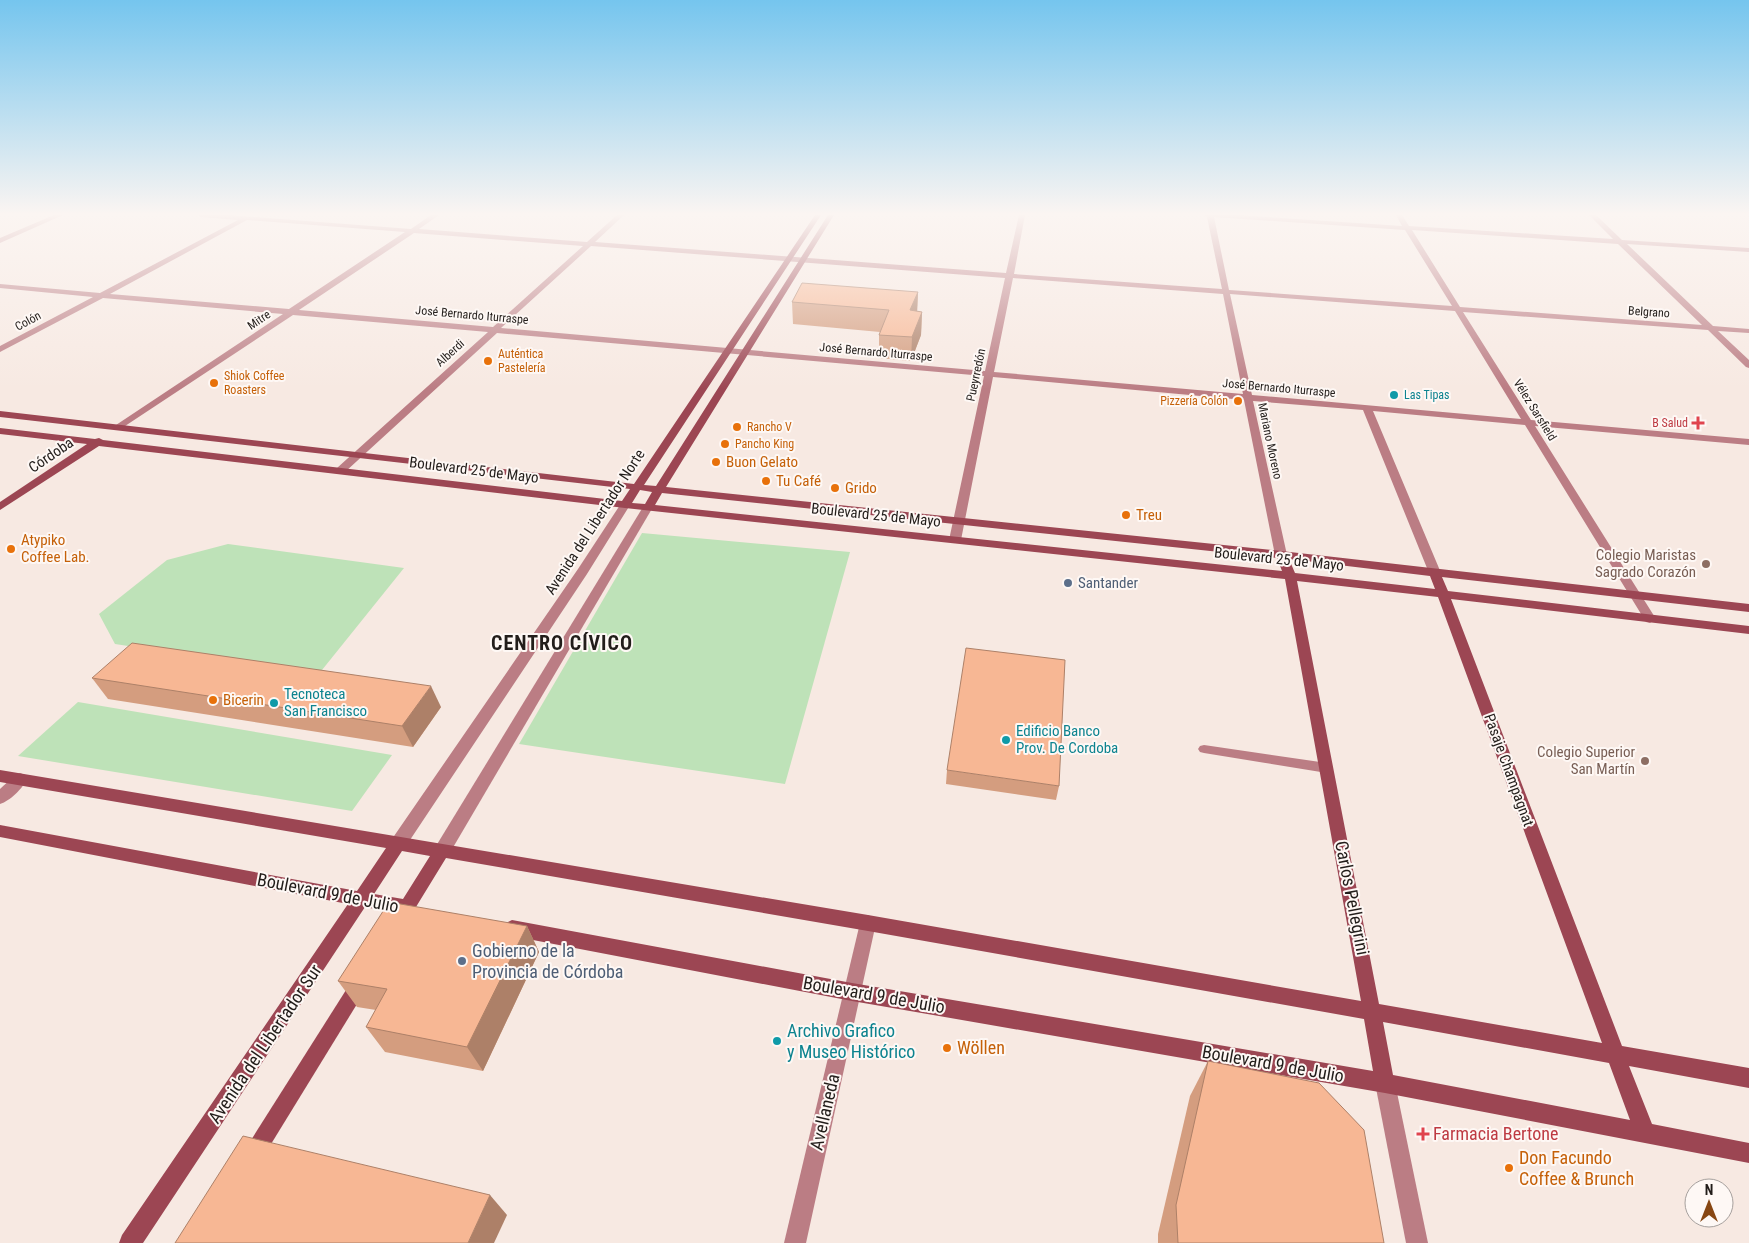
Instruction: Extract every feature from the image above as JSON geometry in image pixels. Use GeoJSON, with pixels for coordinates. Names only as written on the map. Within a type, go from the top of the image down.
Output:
{"type":"FeatureCollection","features":[{"type":"Feature","properties":{"kind":"main road","name":"Avenida del Libertador Norte"},"geometry":{"type":"LineString","coordinates":[[625,505],[779,273]]}},
{"type":"Feature","properties":{"kind":"main road"},"geometry":{"type":"LineString","coordinates":[[648,507],[794,273]]}},
{"type":"Feature","properties":{"kind":"main road","name":"Boulevard 25 de Mayo"},"geometry":{"type":"LineString","coordinates":[[3,416],[119,427],[637,487],[1282,555],[1749,608]]}},
{"type":"Feature","properties":{"kind":"main road","name":"Córdoba"},"geometry":{"type":"LineString","coordinates":[[0,507],[119,427]]}},
{"type":"Feature","properties":{"kind":"main road","name":"Boulevard 25 de Mayo"},"geometry":{"type":"LineString","coordinates":[[0,431],[625,505],[1290,576],[1749,630]]}},
{"type":"Feature","properties":{"kind":"main road","name":"Carlos Pellegrini"},"geometry":{"type":"LineString","coordinates":[[1282,555],[1290,576],[1386,1084]]}},
{"type":"Feature","properties":{"kind":"main road","name":"Pasaje Champagnat"},"geometry":{"type":"LineString","coordinates":[[1435,573],[1646,1134]]}},
{"type":"Feature","properties":{"kind":"main road"},"geometry":{"type":"LineString","coordinates":[[0,776],[868,923],[1749,1078]]}},
{"type":"Feature","properties":{"kind":"main road","name":"Boulevard 9 de Julio"},"geometry":{"type":"LineString","coordinates":[[0,831],[426,911]]}},
{"type":"Feature","properties":{"kind":"main road","name":"Avenida del Libertador Sur"},"geometry":{"type":"LineString","coordinates":[[130,1243],[398,844]]}},
{"type":"Feature","properties":{"kind":"main road"},"geometry":{"type":"LineString","coordinates":[[391,933],[442,851]]}},
{"type":"Feature","properties":{"kind":"main road","name":"Boulevard 9 de Julio"},"geometry":{"type":"LineString","coordinates":[[494,924],[852,992],[1386,1084],[1749,1153]]}},
{"type":"Feature","properties":{"kind":"main road"},"geometry":{"type":"LineString","coordinates":[[245,1168],[370,966]]}},
{"type":"Feature","properties":{"kind":"street","name":"Colón"},"geometry":{"type":"LineString","coordinates":[[0,349],[143,273]]}},
{"type":"Feature","properties":{"kind":"street","name":"Mitre"},"geometry":{"type":"LineString","coordinates":[[119,427],[350,273]]}},
{"type":"Feature","properties":{"kind":"street","name":"Alberdi"},"geometry":{"type":"LineString","coordinates":[[341,470],[557,273]]}},
{"type":"Feature","properties":{"kind":"street","name":"Belgrano"},"geometry":{"type":"LineString","coordinates":[[968,273],[1749,331]]}},
{"type":"Feature","properties":{"kind":"street","name":"Pueyrredón"},"geometry":{"type":"LineString","coordinates":[[954,540],[1010,273]]}},
{"type":"Feature","properties":{"kind":"street","name":"Mariano Moreno"},"geometry":{"type":"LineString","coordinates":[[1222,273],[1282,555]]}},
{"type":"Feature","properties":{"kind":"street","name":"Vélez Sarsfield"},"geometry":{"type":"LineString","coordinates":[[1435,273],[1650,619]]}},
{"type":"Feature","properties":{"kind":"street"},"geometry":{"type":"LineString","coordinates":[[1652,273],[1749,365]]}},
{"type":"Feature","properties":{"kind":"street","name":"José Bernardo Iturraspe"},"geometry":{"type":"LineString","coordinates":[[0,286],[1749,442]]}},
{"type":"Feature","properties":{"kind":"street","name":"Pasaje Champagnat"},"geometry":{"type":"LineString","coordinates":[[1368,409],[1435,573]]}},
{"type":"Feature","properties":{"kind":"street","name":"Avenida del Libertador Norte"},"geometry":{"type":"LineString","coordinates":[[398,844],[583,571],[625,505]]}},
{"type":"Feature","properties":{"kind":"street"},"geometry":{"type":"LineString","coordinates":[[442,851],[648,507]]}},
{"type":"Feature","properties":{"kind":"street"},"geometry":{"type":"LineString","coordinates":[[0,798],[20,779]]}},
{"type":"Feature","properties":{"kind":"street","name":"Avellaneda"},"geometry":{"type":"LineString","coordinates":[[795,1243],[868,923]]}},
{"type":"Feature","properties":{"kind":"street","name":"Carlos Pellegrini"},"geometry":{"type":"LineString","coordinates":[[1386,1084],[1417,1243]]}},
{"type":"Feature","properties":{"kind":"lane"},"geometry":{"type":"LineString","coordinates":[[1204,749],[1326,768]]}},
{"type":"Feature","properties":{"kind":"green space"},"geometry":{"type":"Polygon","coordinates":[[[642,533],[850,552],[785,784],[519,744],[642,533]]]}},
{"type":"Feature","properties":{"kind":"green space"},"geometry":{"type":"Polygon","coordinates":[[[228,544],[404,568],[318,675],[115,644],[99,614],[167,560],[228,544]]]}},
{"type":"Feature","properties":{"kind":"green space"},"geometry":{"type":"Polygon","coordinates":[[[78,702],[392,755],[352,811],[18,756],[78,702]]]}},
{"type":"Feature","properties":{"kind":"building"},"geometry":{"type":"Polygon","coordinates":[[[802,283],[918,292],[910,310],[922,312],[912,337],[879,335],[889,310],[792,302],[802,283]]]}},
{"type":"Feature","properties":{"kind":"building"},"geometry":{"type":"Polygon","coordinates":[[[132,643],[431,686],[402,726],[92,678],[132,643]]]}},
{"type":"Feature","properties":{"kind":"building","name":"Edificio Banco Prov. De Cordoba"},"geometry":{"type":"Polygon","coordinates":[[[966,648],[1065,660],[1059,786],[947,770],[966,648]]]}},
{"type":"Feature","properties":{"kind":"building"},"geometry":{"type":"Polygon","coordinates":[[[389,902],[527,926],[467,1047],[366,1027],[387,989],[338,981],[389,902]]]}},
{"type":"Feature","properties":{"kind":"building"},"geometry":{"type":"Polygon","coordinates":[[[1208,1061],[1319,1083],[1364,1130],[1384,1243],[1178,1243],[1176,1205],[1208,1061]]]}},
{"type":"Feature","properties":{"kind":"building"},"geometry":{"type":"Polygon","coordinates":[[[243,1136],[490,1195],[468,1243],[175,1243],[243,1136]]]}},
{"type":"Feature","properties":{"kind":"place","name":"Auténtica Pastelería"},"geometry":{"type":"Point","coordinates":[488,361]}},
{"type":"Feature","properties":{"kind":"place","name":"Shiok Coffee Roasters"},"geometry":{"type":"Point","coordinates":[214,383]}},
{"type":"Feature","properties":{"kind":"place","name":"Las Tipas"},"geometry":{"type":"Point","coordinates":[1394,395]}},
{"type":"Feature","properties":{"kind":"place","name":"Pizzería Colón"},"geometry":{"type":"Point","coordinates":[1238,401]}},
{"type":"Feature","properties":{"kind":"place","name":"B Salud"},"geometry":{"type":"Point","coordinates":[1698,423]}},
{"type":"Feature","properties":{"kind":"place","name":"Rancho V"},"geometry":{"type":"Point","coordinates":[737,427]}},
{"type":"Feature","properties":{"kind":"place","name":"Pancho King"},"geometry":{"type":"Point","coordinates":[725,444]}},
{"type":"Feature","properties":{"kind":"place","name":"Buon Gelato"},"geometry":{"type":"Point","coordinates":[716,462]}},
{"type":"Feature","properties":{"kind":"place","name":"Tu Café"},"geometry":{"type":"Point","coordinates":[766,481]}},
{"type":"Feature","properties":{"kind":"place","name":"Grido"},"geometry":{"type":"Point","coordinates":[835,488]}},
{"type":"Feature","properties":{"kind":"place","name":"Treu"},"geometry":{"type":"Point","coordinates":[1126,515]}},
{"type":"Feature","properties":{"kind":"place","name":"Atypiko Coffee Lab."},"geometry":{"type":"Point","coordinates":[11,549]}},
{"type":"Feature","properties":{"kind":"place","name":"Colegio Maristas Sagrado Corazón"},"geometry":{"type":"Point","coordinates":[1706,564]}},
{"type":"Feature","properties":{"kind":"place","name":"Santander"},"geometry":{"type":"Point","coordinates":[1068,583]}},
{"type":"Feature","properties":{"kind":"place","name":"Bicerin"},"geometry":{"type":"Point","coordinates":[213,700]}},
{"type":"Feature","properties":{"kind":"place","name":"Tecnoteca San Francisco"},"geometry":{"type":"Point","coordinates":[274,703]}},
{"type":"Feature","properties":{"kind":"place","name":"Edificio Banco Prov. De Cordoba"},"geometry":{"type":"Point","coordinates":[1006,740]}},
{"type":"Feature","properties":{"kind":"place","name":"Colegio Superior San Martín"},"geometry":{"type":"Point","coordinates":[1645,761]}},
{"type":"Feature","properties":{"kind":"place","name":"Gobierno de la Provincia de Córdoba"},"geometry":{"type":"Point","coordinates":[462,961]}},
{"type":"Feature","properties":{"kind":"place","name":"Archivo Grafico y Museo Histórico"},"geometry":{"type":"Point","coordinates":[777,1041]}},
{"type":"Feature","properties":{"kind":"place","name":"Wöllen"},"geometry":{"type":"Point","coordinates":[947,1048]}},
{"type":"Feature","properties":{"kind":"place","name":"Farmacia Bertone"},"geometry":{"type":"Point","coordinates":[1423,1134]}},
{"type":"Feature","properties":{"kind":"place","name":"Don Facundo Coffee & Brunch"},"geometry":{"type":"Point","coordinates":[1509,1168]}},
{"type":"Feature","properties":{"kind":"district","name":"CENTRO CÍVICO"},"geometry":{"type":"Point","coordinates":[562,643]}}]}
